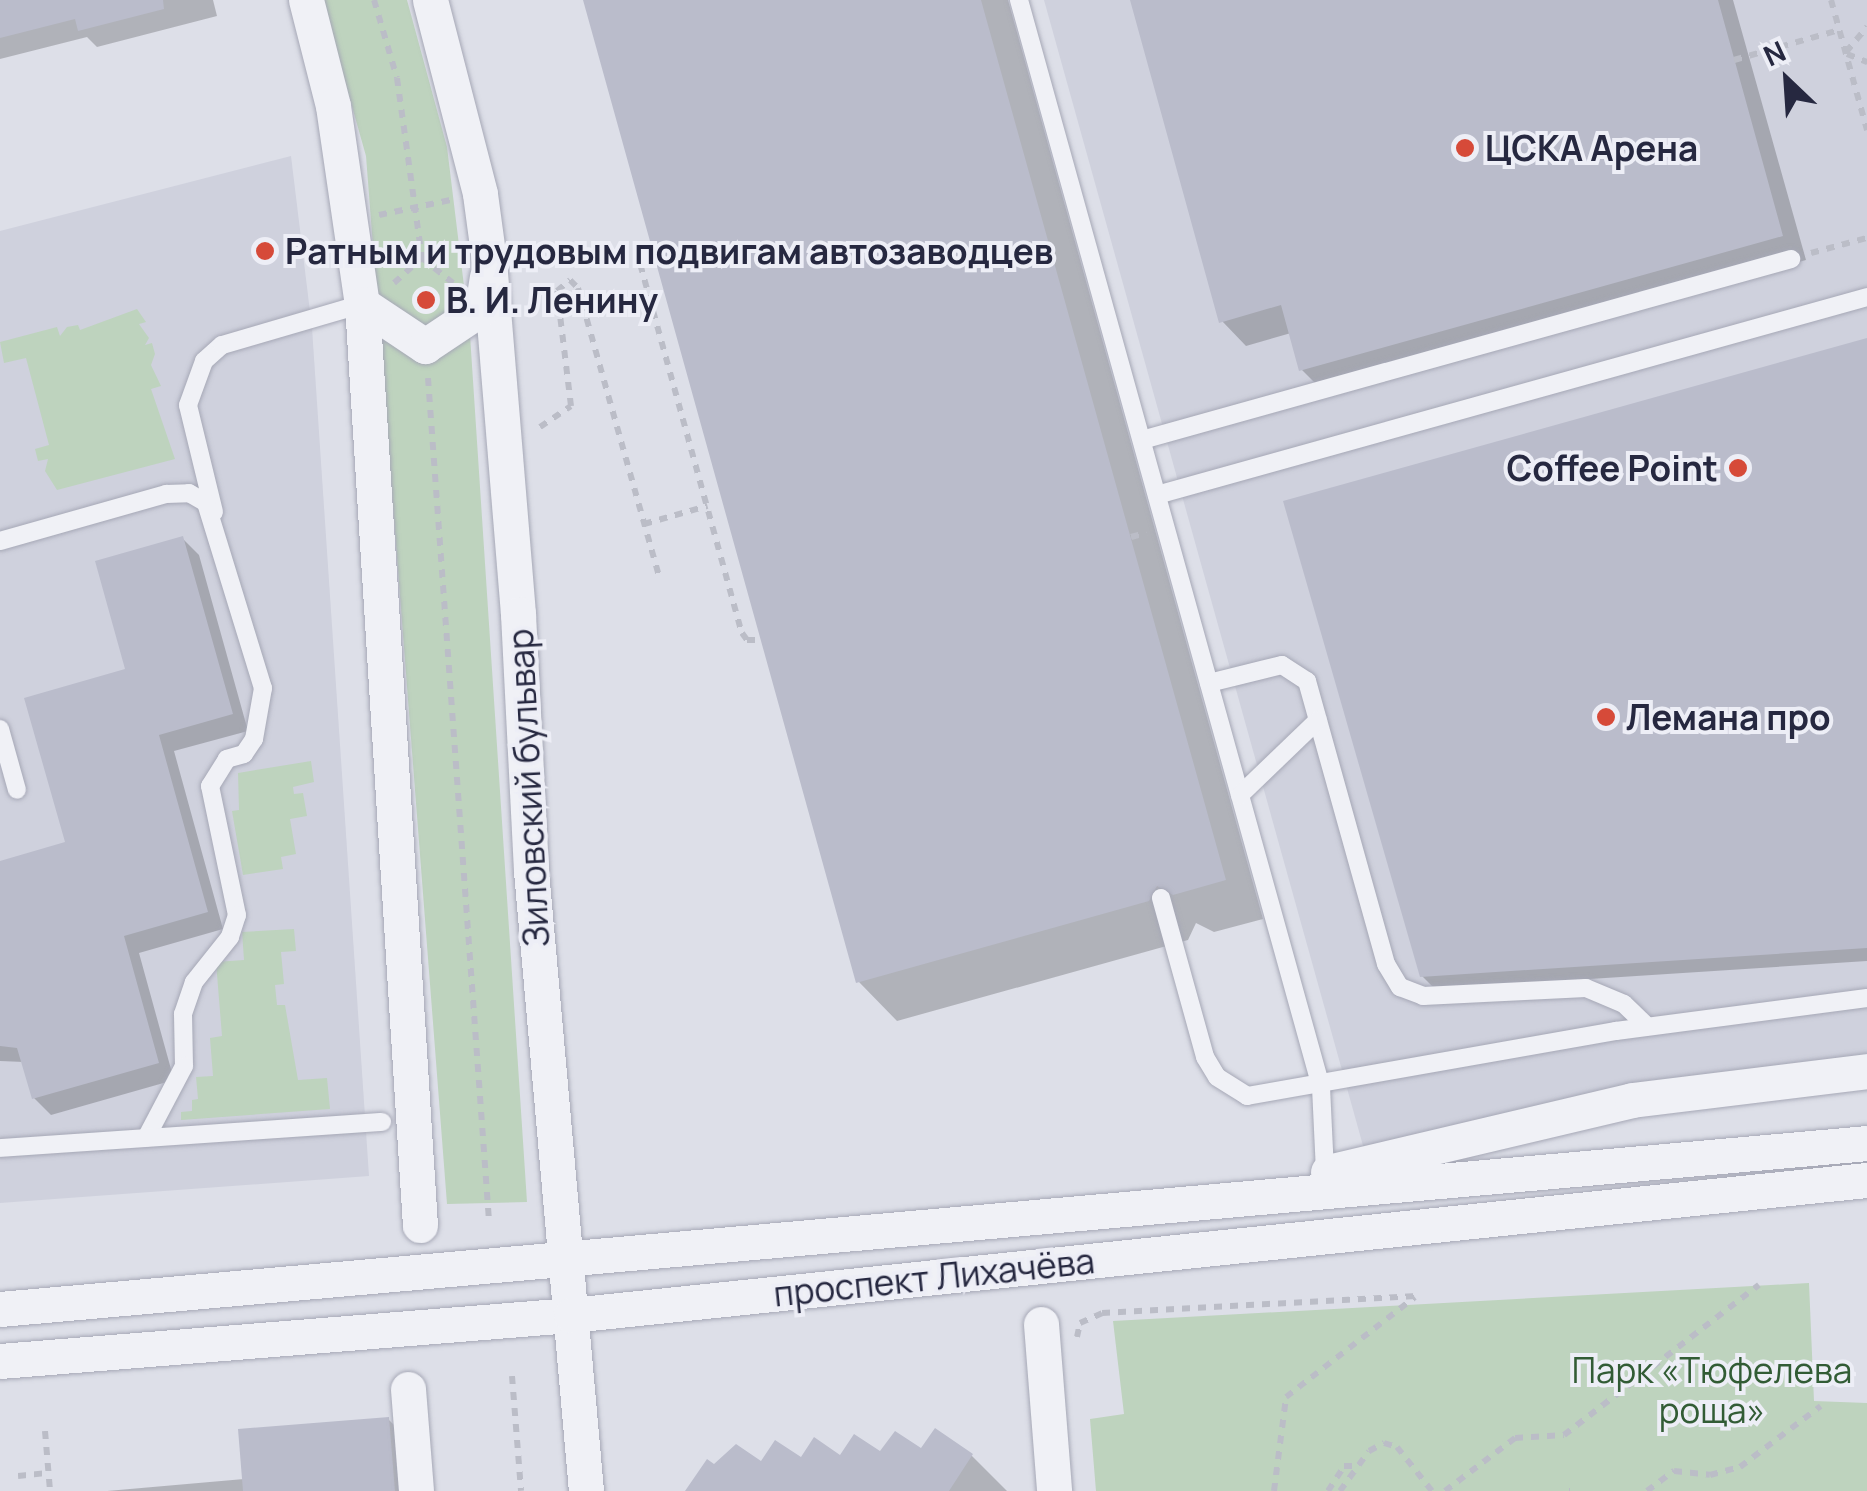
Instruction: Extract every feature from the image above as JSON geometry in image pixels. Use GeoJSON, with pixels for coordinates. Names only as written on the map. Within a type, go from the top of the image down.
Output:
{"type":"FeatureCollection","features":[{"type":"Feature","properties":{"kind":"street"},"geometry":{"type":"LineString","coordinates":[[306,0],[354,220],[362,304],[420,1224]]}},
{"type":"Feature","properties":{"kind":"street","name":"Зиловский бульвар"},"geometry":{"type":"LineString","coordinates":[[430,0],[480,194],[489,261],[562,1263],[571,1315],[586,1491]]}},
{"type":"Feature","properties":{"kind":"street","name":"Зиловский бульвар"},"geometry":{"type":"LineString","coordinates":[[426,346],[482,308],[489,261]]}},
{"type":"Feature","properties":{"kind":"street"},"geometry":{"type":"LineString","coordinates":[[362,304],[426,346]]}},
{"type":"Feature","properties":{"kind":"street"},"geometry":{"type":"LineString","coordinates":[[1286,1184],[1632,1100],[1867,1071]]}},
{"type":"Feature","properties":{"kind":"street","name":"проспект Лихачёва"},"geometry":{"type":"LineString","coordinates":[[0,1309],[562,1263],[1867,1143]]}},
{"type":"Feature","properties":{"kind":"street","name":"проспект Лихачёва"},"geometry":{"type":"LineString","coordinates":[[0,1362],[571,1315],[1867,1180]]}},
{"type":"Feature","properties":{"kind":"street"},"geometry":{"type":"LineString","coordinates":[[1041,1324],[1054,1491]]}},
{"type":"Feature","properties":{"kind":"street"},"geometry":{"type":"LineString","coordinates":[[408,1389],[416,1491]]}},
{"type":"Feature","properties":{"kind":"lane"},"geometry":{"type":"LineString","coordinates":[[1020,0],[1321,1087],[1326,1172]]}},
{"type":"Feature","properties":{"kind":"lane"},"geometry":{"type":"LineString","coordinates":[[1142,440],[1791,259]]}},
{"type":"Feature","properties":{"kind":"lane"},"geometry":{"type":"LineString","coordinates":[[1157,495],[1867,297]]}},
{"type":"Feature","properties":{"kind":"lane"},"geometry":{"type":"LineString","coordinates":[[146,1138],[184,1066],[183,1014],[194,982],[230,938],[237,914],[210,786],[227,759],[244,754],[262,718],[263,688],[188,405],[204,361],[222,346],[362,304]]}},
{"type":"Feature","properties":{"kind":"lane"},"geometry":{"type":"LineString","coordinates":[[0,541],[166,494],[189,493],[206,503],[218,527]]}},
{"type":"Feature","properties":{"kind":"lane"},"geometry":{"type":"LineString","coordinates":[[1209,683],[1269,666],[1293,668],[1307,681],[1386,964],[1400,987],[1424,996],[1586,988],[1624,1004],[1646,1026]]}},
{"type":"Feature","properties":{"kind":"lane"},"geometry":{"type":"LineString","coordinates":[[1240,795],[1318,720]]}},
{"type":"Feature","properties":{"kind":"lane"},"geometry":{"type":"LineString","coordinates":[[0,729],[17,790]]}},
{"type":"Feature","properties":{"kind":"lane"},"geometry":{"type":"LineString","coordinates":[[1161,898],[1217,1077],[1247,1096],[1321,1087],[1646,1026],[1867,998]]}},
{"type":"Feature","properties":{"kind":"lane"},"geometry":{"type":"LineString","coordinates":[[0,1148],[382,1122]]}},
{"type":"Feature","properties":{"kind":"path"},"geometry":{"type":"LineString","coordinates":[[374,0],[397,78],[422,258],[453,280],[454,298]]}},
{"type":"Feature","properties":{"kind":"path"},"geometry":{"type":"LineString","coordinates":[[1831,0],[1867,130]]}},
{"type":"Feature","properties":{"kind":"path"},"geometry":{"type":"LineString","coordinates":[[1846,53],[1867,27]]}},
{"type":"Feature","properties":{"kind":"path"},"geometry":{"type":"LineString","coordinates":[[1734,60],[1840,30]]}},
{"type":"Feature","properties":{"kind":"path"},"geometry":{"type":"LineString","coordinates":[[1846,53],[1867,62]]}},
{"type":"Feature","properties":{"kind":"path"},"geometry":{"type":"LineString","coordinates":[[354,220],[480,194]]}},
{"type":"Feature","properties":{"kind":"path"},"geometry":{"type":"LineString","coordinates":[[1791,259],[1867,238]]}},
{"type":"Feature","properties":{"kind":"path"},"geometry":{"type":"LineString","coordinates":[[636,250],[742,633],[747,640],[761,640]]}},
{"type":"Feature","properties":{"kind":"path"},"geometry":{"type":"LineString","coordinates":[[540,427],[571,406],[557,291],[570,280],[578,288],[659,576]]}},
{"type":"Feature","properties":{"kind":"path"},"geometry":{"type":"LineString","coordinates":[[426,346],[490,1220]]}},
{"type":"Feature","properties":{"kind":"path"},"geometry":{"type":"LineString","coordinates":[[644,524],[707,506]]}},
{"type":"Feature","properties":{"kind":"path"},"geometry":{"type":"LineString","coordinates":[[1445,1491],[1515,1438],[1564,1435],[1759,1286]]}},
{"type":"Feature","properties":{"kind":"path"},"geometry":{"type":"LineString","coordinates":[[1074,1351],[1080,1323],[1102,1313],[1417,1296],[1286,1397],[1274,1491]]}},
{"type":"Feature","properties":{"kind":"path"},"geometry":{"type":"LineString","coordinates":[[512,1376],[521,1491]]}},
{"type":"Feature","properties":{"kind":"path"},"geometry":{"type":"LineString","coordinates":[[1646,1491],[1674,1470],[1710,1474],[1740,1467],[1821,1406]]}},
{"type":"Feature","properties":{"kind":"path"},"geometry":{"type":"LineString","coordinates":[[45,1431],[50,1491]]}},
{"type":"Feature","properties":{"kind":"path"},"geometry":{"type":"LineString","coordinates":[[1340,1491],[1355,1466],[1376,1446],[1390,1444],[1432,1491]]}},
{"type":"Feature","properties":{"kind":"path"},"geometry":{"type":"LineString","coordinates":[[1328,1491],[1344,1466],[1355,1466]]}},
{"type":"Feature","properties":{"kind":"path"},"geometry":{"type":"LineString","coordinates":[[18,1476],[48,1473]]}},
{"type":"Feature","properties":{"kind":"shaded area"},"geometry":{"type":"Polygon","coordinates":[[[1044,0],[1867,0],[1867,1062],[1367,1160],[1044,0]]]}},
{"type":"Feature","properties":{"kind":"shaded area"},"geometry":{"type":"Polygon","coordinates":[[[291,156],[312,328],[369,1176],[0,1203],[0,231],[291,156]]]}},
{"type":"Feature","properties":{"kind":"green space"},"geometry":{"type":"Polygon","coordinates":[[[322,0],[407,0],[447,147],[470,335],[527,1202],[447,1204],[366,156],[322,0]]]}},
{"type":"Feature","properties":{"kind":"green space"},"geometry":{"type":"Polygon","coordinates":[[[137,309],[146,322],[139,324],[149,338],[145,345],[152,343],[155,354],[151,365],[161,386],[151,389],[175,459],[57,490],[45,471],[48,459],[38,461],[35,449],[49,445],[26,358],[4,363],[0,342],[57,327],[60,336],[67,327],[78,325],[80,330],[137,309]]]}},
{"type":"Feature","properties":{"kind":"green space"},"geometry":{"type":"Polygon","coordinates":[[[311,761],[314,782],[293,787],[294,794],[303,793],[307,816],[290,819],[296,854],[281,857],[283,869],[243,875],[232,811],[239,810],[238,773],[311,761]]]}},
{"type":"Feature","properties":{"kind":"green space"},"geometry":{"type":"Polygon","coordinates":[[[294,929],[296,951],[281,952],[284,984],[275,985],[277,1005],[285,1005],[298,1080],[327,1078],[330,1109],[181,1120],[181,1112],[192,1111],[192,1100],[198,1099],[196,1077],[213,1076],[210,1038],[222,1036],[216,962],[244,960],[242,932],[294,929]]]}},
{"type":"Feature","properties":{"kind":"green space","name":"Парк «Тюфелева роща»"},"geometry":{"type":"Polygon","coordinates":[[[1809,1283],[1814,1401],[1867,1403],[1867,1491],[1096,1491],[1090,1419],[1124,1414],[1113,1321],[1809,1283]]]}},
{"type":"Feature","properties":{"kind":"building"},"geometry":{"type":"Polygon","coordinates":[[[0,0],[163,0],[164,9],[78,31],[75,19],[0,38],[0,0]]]}},
{"type":"Feature","properties":{"kind":"building"},"geometry":{"type":"Polygon","coordinates":[[[583,0],[981,0],[1226,880],[1173,895],[1157,886],[1149,901],[856,983],[583,0]]]}},
{"type":"Feature","properties":{"kind":"building","name":"ЦСКА Арена"},"geometry":{"type":"Polygon","coordinates":[[[1130,0],[1718,0],[1783,236],[1299,371],[1281,305],[1219,323],[1130,0]]]}},
{"type":"Feature","properties":{"kind":"building","name":"Лемана про"},"geometry":{"type":"Polygon","coordinates":[[[1867,338],[1867,948],[1420,977],[1283,501],[1867,338]]]}},
{"type":"Feature","properties":{"kind":"building"},"geometry":{"type":"Polygon","coordinates":[[[183,536],[233,714],[159,735],[208,912],[124,936],[159,1063],[32,1099],[17,1048],[0,1046],[0,861],[65,842],[24,698],[125,669],[95,561],[183,536]]]}},
{"type":"Feature","properties":{"kind":"building"},"geometry":{"type":"Polygon","coordinates":[[[389,1417],[395,1491],[243,1491],[238,1429],[389,1417]]]}},
{"type":"Feature","properties":{"kind":"building"},"geometry":{"type":"Polygon","coordinates":[[[935,1428],[973,1454],[949,1491],[685,1491],[707,1459],[714,1464],[736,1444],[761,1461],[775,1440],[801,1457],[814,1437],[840,1455],[854,1434],[880,1451],[895,1431],[921,1448],[935,1428]]]}},
{"type":"Feature","properties":{"kind":"place","name":"ЦСКА Арена"},"geometry":{"type":"Point","coordinates":[1465,148]}},
{"type":"Feature","properties":{"kind":"place","name":"Ратным и трудовым подвигам автозаводцев"},"geometry":{"type":"Point","coordinates":[265,251]}},
{"type":"Feature","properties":{"kind":"place","name":"В. И. Ленину"},"geometry":{"type":"Point","coordinates":[426,300]}},
{"type":"Feature","properties":{"kind":"place","name":"Coffee Point"},"geometry":{"type":"Point","coordinates":[1738,468]}},
{"type":"Feature","properties":{"kind":"place","name":"Лемана про"},"geometry":{"type":"Point","coordinates":[1606,717]}}]}
